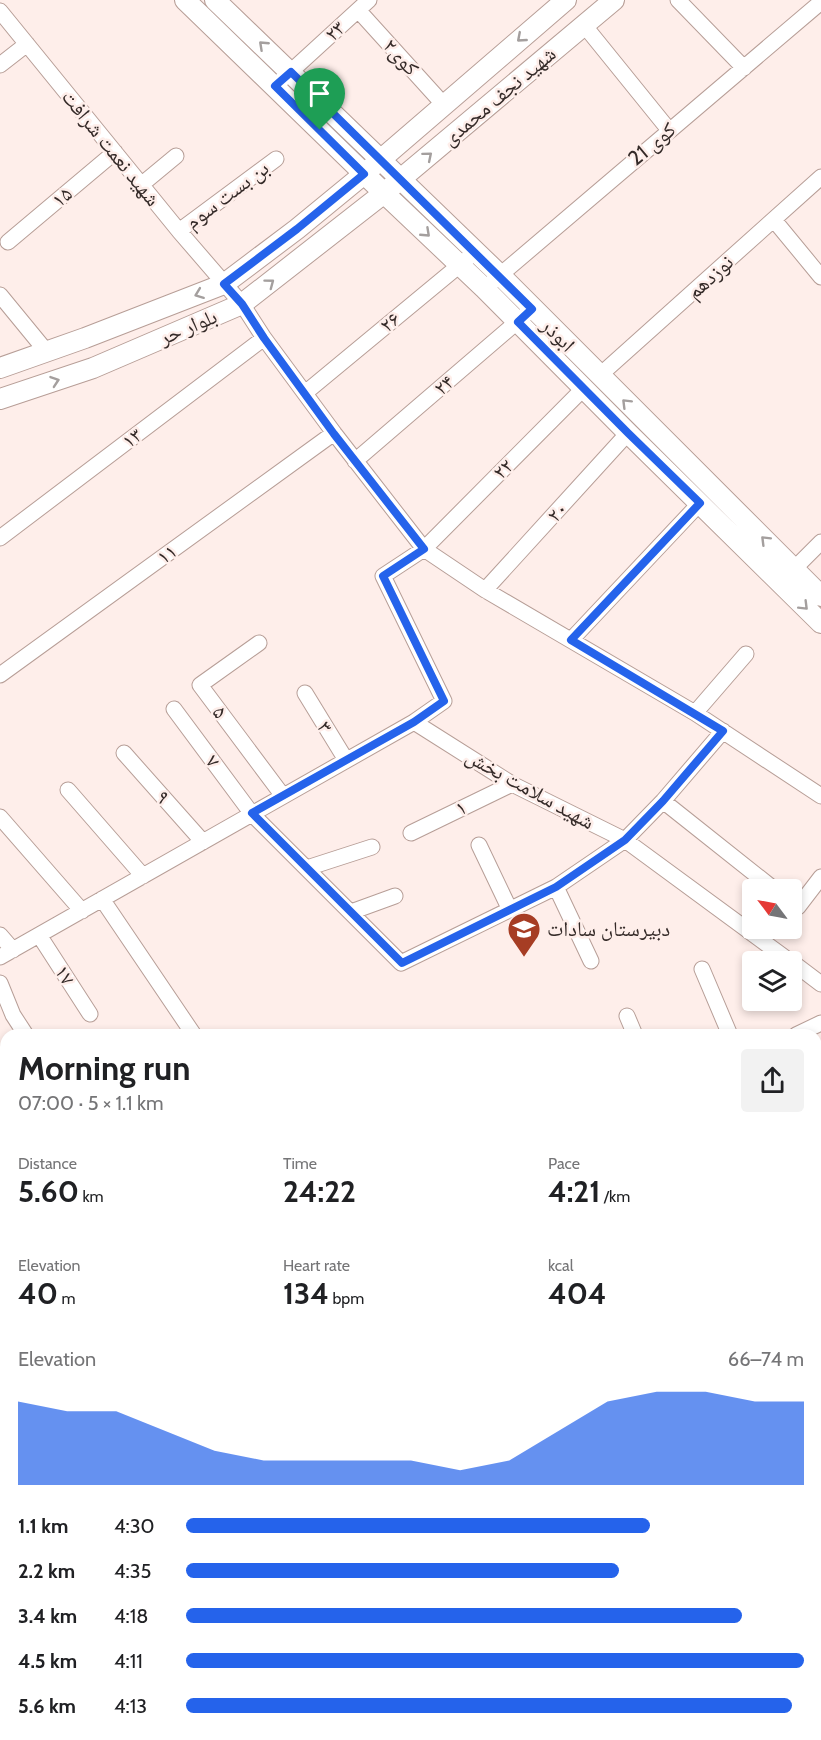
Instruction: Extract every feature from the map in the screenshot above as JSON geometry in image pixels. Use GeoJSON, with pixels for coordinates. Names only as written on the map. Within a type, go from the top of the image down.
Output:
{"type":"FeatureCollection","features":[{"type":"Feature","properties":{"kind":"main road"},"geometry":{"type":"LineString","coordinates":[[185,0],[364,174]]}},
{"type":"Feature","properties":{"kind":"main road","name":"ابوذر"},"geometry":{"type":"LineString","coordinates":[[215,0],[475,252],[492,282],[525,315],[599,376],[821,596]]}},
{"type":"Feature","properties":{"kind":"main road","name":"شهید نجف محمدی"},"geometry":{"type":"LineString","coordinates":[[364,174],[566,0]]}},
{"type":"Feature","properties":{"kind":"main road","name":"شهید نجف محمدی"},"geometry":{"type":"LineString","coordinates":[[384,193],[614,0]]}},
{"type":"Feature","properties":{"kind":"main road","name":"ابوذر"},"geometry":{"type":"LineString","coordinates":[[364,174],[460,264],[492,282]]}},
{"type":"Feature","properties":{"kind":"main road","name":"بلوار حر"},"geometry":{"type":"LineString","coordinates":[[0,368],[224,284],[297,229],[364,174]]}},
{"type":"Feature","properties":{"kind":"main road","name":"بلوار حر"},"geometry":{"type":"LineString","coordinates":[[0,399],[93,368],[242,304],[384,193]]}},
{"type":"Feature","properties":{"kind":"main road","name":"ابوذر"},"geometry":{"type":"LineString","coordinates":[[525,315],[584,389],[821,624]]}},
{"type":"Feature","properties":{"kind":"street"},"geometry":{"type":"LineString","coordinates":[[678,0],[744,68]]}},
{"type":"Feature","properties":{"kind":"street","name":"کوی 21"},"geometry":{"type":"LineString","coordinates":[[492,282],[821,2]]}},
{"type":"Feature","properties":{"kind":"street","name":"۲۳"},"geometry":{"type":"LineString","coordinates":[[275,86],[363,5]]}},
{"type":"Feature","properties":{"kind":"street","name":"کوی۲"},"geometry":{"type":"LineString","coordinates":[[363,5],[444,105]]}},
{"type":"Feature","properties":{"kind":"street","name":"شهید نعمت شرافت"},"geometry":{"type":"LineString","coordinates":[[0,11],[141,185],[242,304],[334,434],[424,549],[485,590],[695,713],[821,796]]}},
{"type":"Feature","properties":{"kind":"street"},"geometry":{"type":"LineString","coordinates":[[584,25],[669,130]]}},
{"type":"Feature","properties":{"kind":"street"},"geometry":{"type":"LineString","coordinates":[[0,65],[27,44]]}},
{"type":"Feature","properties":{"kind":"street","name":"۱۵"},"geometry":{"type":"LineString","coordinates":[[9,242],[115,152]]}},
{"type":"Feature","properties":{"kind":"street"},"geometry":{"type":"LineString","coordinates":[[141,185],[176,156]]}},
{"type":"Feature","properties":{"kind":"street","name":"بن بست سوم"},"geometry":{"type":"LineString","coordinates":[[179,231],[276,159]]}},
{"type":"Feature","properties":{"kind":"street","name":"نوزدهم"},"geometry":{"type":"LineString","coordinates":[[599,376],[821,177]]}},
{"type":"Feature","properties":{"kind":"street"},"geometry":{"type":"LineString","coordinates":[[774,220],[821,277]]}},
{"type":"Feature","properties":{"kind":"street","name":"۲۶"},"geometry":{"type":"LineString","coordinates":[[305,393],[475,252]]}},
{"type":"Feature","properties":{"kind":"street"},"geometry":{"type":"LineString","coordinates":[[0,295],[46,351]]}},
{"type":"Feature","properties":{"kind":"street","name":"۲۴"},"geometry":{"type":"LineString","coordinates":[[355,462],[525,315]]}},
{"type":"Feature","properties":{"kind":"street","name":"۱۳"},"geometry":{"type":"LineString","coordinates":[[0,538],[264,338]]}},
{"type":"Feature","properties":{"kind":"street","name":"۲۲"},"geometry":{"type":"LineString","coordinates":[[414,722],[444,701],[383,576],[424,549],[584,389]]}},
{"type":"Feature","properties":{"kind":"street","name":"۲۰"},"geometry":{"type":"LineString","coordinates":[[485,590],[628,433]]}},
{"type":"Feature","properties":{"kind":"street","name":"۱۱"},"geometry":{"type":"LineString","coordinates":[[0,675],[334,434]]}},
{"type":"Feature","properties":{"kind":"street"},"geometry":{"type":"LineString","coordinates":[[571,640],[700,503]]}},
{"type":"Feature","properties":{"kind":"street"},"geometry":{"type":"LineString","coordinates":[[794,569],[821,542]]}},
{"type":"Feature","properties":{"kind":"street","name":"۵"},"geometry":{"type":"LineString","coordinates":[[259,643],[200,685],[283,796]]}},
{"type":"Feature","properties":{"kind":"street"},"geometry":{"type":"LineString","coordinates":[[695,713],[747,654]]}},
{"type":"Feature","properties":{"kind":"street","name":"۳"},"geometry":{"type":"LineString","coordinates":[[304,693],[346,760]]}},
{"type":"Feature","properties":{"kind":"street","name":"۷"},"geometry":{"type":"LineString","coordinates":[[174,709],[252,813],[402,963],[510,909]]}},
{"type":"Feature","properties":{"kind":"street"},"geometry":{"type":"LineString","coordinates":[[0,934],[6,954],[414,722]]}},
{"type":"Feature","properties":{"kind":"street","name":"شهید سلامت بخش"},"geometry":{"type":"LineString","coordinates":[[414,722],[512,784],[625,840],[776,951]]}},
{"type":"Feature","properties":{"kind":"street"},"geometry":{"type":"LineString","coordinates":[[479,844],[510,909],[556,887],[625,840],[663,801],[723,731]]}},
{"type":"Feature","properties":{"kind":"street","name":"۹"},"geometry":{"type":"LineString","coordinates":[[124,753],[203,842]]}},
{"type":"Feature","properties":{"kind":"street","name":"۱"},"geometry":{"type":"LineString","coordinates":[[411,832],[512,784]]}},
{"type":"Feature","properties":{"kind":"street"},"geometry":{"type":"LineString","coordinates":[[68,790],[143,876]]}},
{"type":"Feature","properties":{"kind":"street"},"geometry":{"type":"LineString","coordinates":[[663,801],[761,879]]}},
{"type":"Feature","properties":{"kind":"street"},"geometry":{"type":"LineString","coordinates":[[0,817],[82,911]]}},
{"type":"Feature","properties":{"kind":"street"},"geometry":{"type":"LineString","coordinates":[[307,868],[372,847]]}},
{"type":"Feature","properties":{"kind":"street"},"geometry":{"type":"LineString","coordinates":[[802,902],[821,878]]}},
{"type":"Feature","properties":{"kind":"street"},"geometry":{"type":"LineString","coordinates":[[556,887],[591,961]]}},
{"type":"Feature","properties":{"kind":"street"},"geometry":{"type":"LineString","coordinates":[[351,912],[395,896]]}},
{"type":"Feature","properties":{"kind":"street"},"geometry":{"type":"LineString","coordinates":[[102,899],[190,1029]]}},
{"type":"Feature","properties":{"kind":"street","name":"۱۷"},"geometry":{"type":"LineString","coordinates":[[39,935],[90,1014]]}},
{"type":"Feature","properties":{"kind":"street"},"geometry":{"type":"LineString","coordinates":[[702,969],[727,1029]]}},
{"type":"Feature","properties":{"kind":"street","name":"شهید سلامت بخش"},"geometry":{"type":"LineString","coordinates":[[802,970],[821,984]]}},
{"type":"Feature","properties":{"kind":"street"},"geometry":{"type":"LineString","coordinates":[[0,983],[7,1017],[20,1029]]}},
{"type":"Feature","properties":{"kind":"street"},"geometry":{"type":"LineString","coordinates":[[627,1016],[632,1029]]}},
{"type":"Feature","properties":{"kind":"place","name":"دبیرستان سادات"},"geometry":{"type":"Point","coordinates":[524,958]}},
{"type":"Feature","properties":{"kind":"route"},"geometry":{"type":"LineString","coordinates":[[291,72],[399,180],[500,275],[532,309],[518,322],[700,503],[571,640],[723,731],[663,801],[625,840],[556,887],[402,963],[252,813],[414,722],[444,701],[383,576],[424,549],[334,434],[242,304],[224,284],[297,229],[364,174],[320,130],[275,86],[291,72]]}}]}
